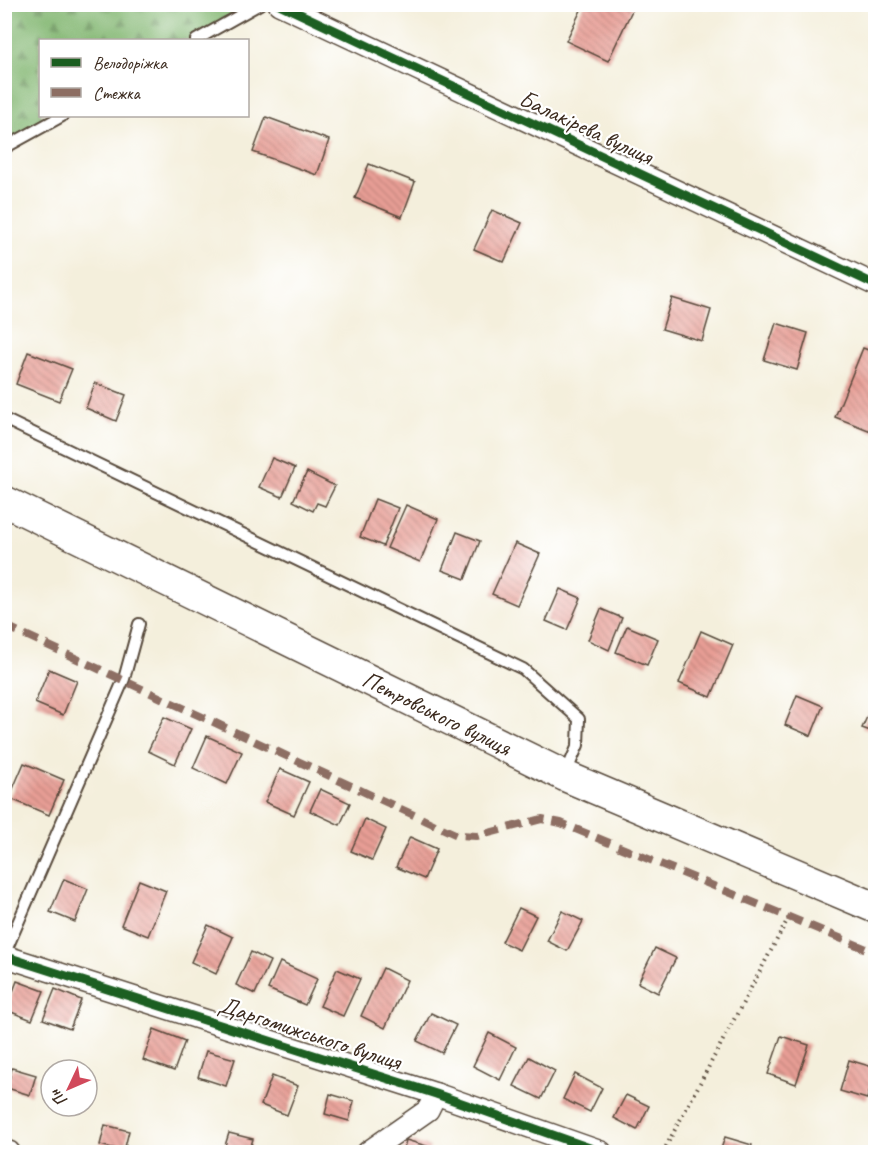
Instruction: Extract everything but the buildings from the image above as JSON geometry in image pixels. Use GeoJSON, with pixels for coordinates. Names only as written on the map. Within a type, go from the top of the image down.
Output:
{"type":"FeatureCollection","features":[{"type":"Feature","properties":{"kind":"main road","name":"Петровського вулиця"},"geometry":{"type":"LineString","coordinates":[[4,501],[565,776],[876,908]]}},
{"type":"Feature","properties":{"kind":"street","name":"Балакірева вулиця"},"geometry":{"type":"LineString","coordinates":[[279,4],[876,285]]}},
{"type":"Feature","properties":{"kind":"street","name":"Даргомижського вулиця"},"geometry":{"type":"LineString","coordinates":[[4,956],[436,1094],[601,1152]]}},
{"type":"Feature","properties":{"kind":"street"},"geometry":{"type":"LineString","coordinates":[[368,1152],[428,1110],[436,1094]]}},
{"type":"Feature","properties":{"kind":"street"},"geometry":{"type":"LineString","coordinates":[[4,1151],[9,1152]]}},
{"type":"Feature","properties":{"kind":"lane"},"geometry":{"type":"LineString","coordinates":[[198,39],[260,4]]}},
{"type":"Feature","properties":{"kind":"lane"},"geometry":{"type":"LineString","coordinates":[[4,148],[60,117]]}},
{"type":"Feature","properties":{"kind":"lane"},"geometry":{"type":"LineString","coordinates":[[4,420],[523,669],[579,719],[578,745],[565,776]]}},
{"type":"Feature","properties":{"kind":"lane"},"geometry":{"type":"LineString","coordinates":[[4,956],[124,679],[139,624]]}},
{"type":"Feature","properties":{"kind":"path"},"geometry":{"type":"LineString","coordinates":[[663,1152],[789,917]]}},
{"type":"Feature","properties":{"kind":"green space"},"geometry":{"type":"Polygon","coordinates":[[[5,5],[260,5],[198,39],[39,39],[39,117],[60,117],[5,148],[5,5]]]}},
{"type":"Feature","properties":{"kind":"marked path"},"geometry":{"type":"LineString","coordinates":[[4,625],[457,835],[477,836],[542,819],[561,823],[876,953]]}},
{"type":"Feature","properties":{"kind":"cycle path"},"geometry":{"type":"LineString","coordinates":[[279,4],[876,285]]}},
{"type":"Feature","properties":{"kind":"cycle path"},"geometry":{"type":"LineString","coordinates":[[4,956],[436,1094],[601,1152]]}}]}
